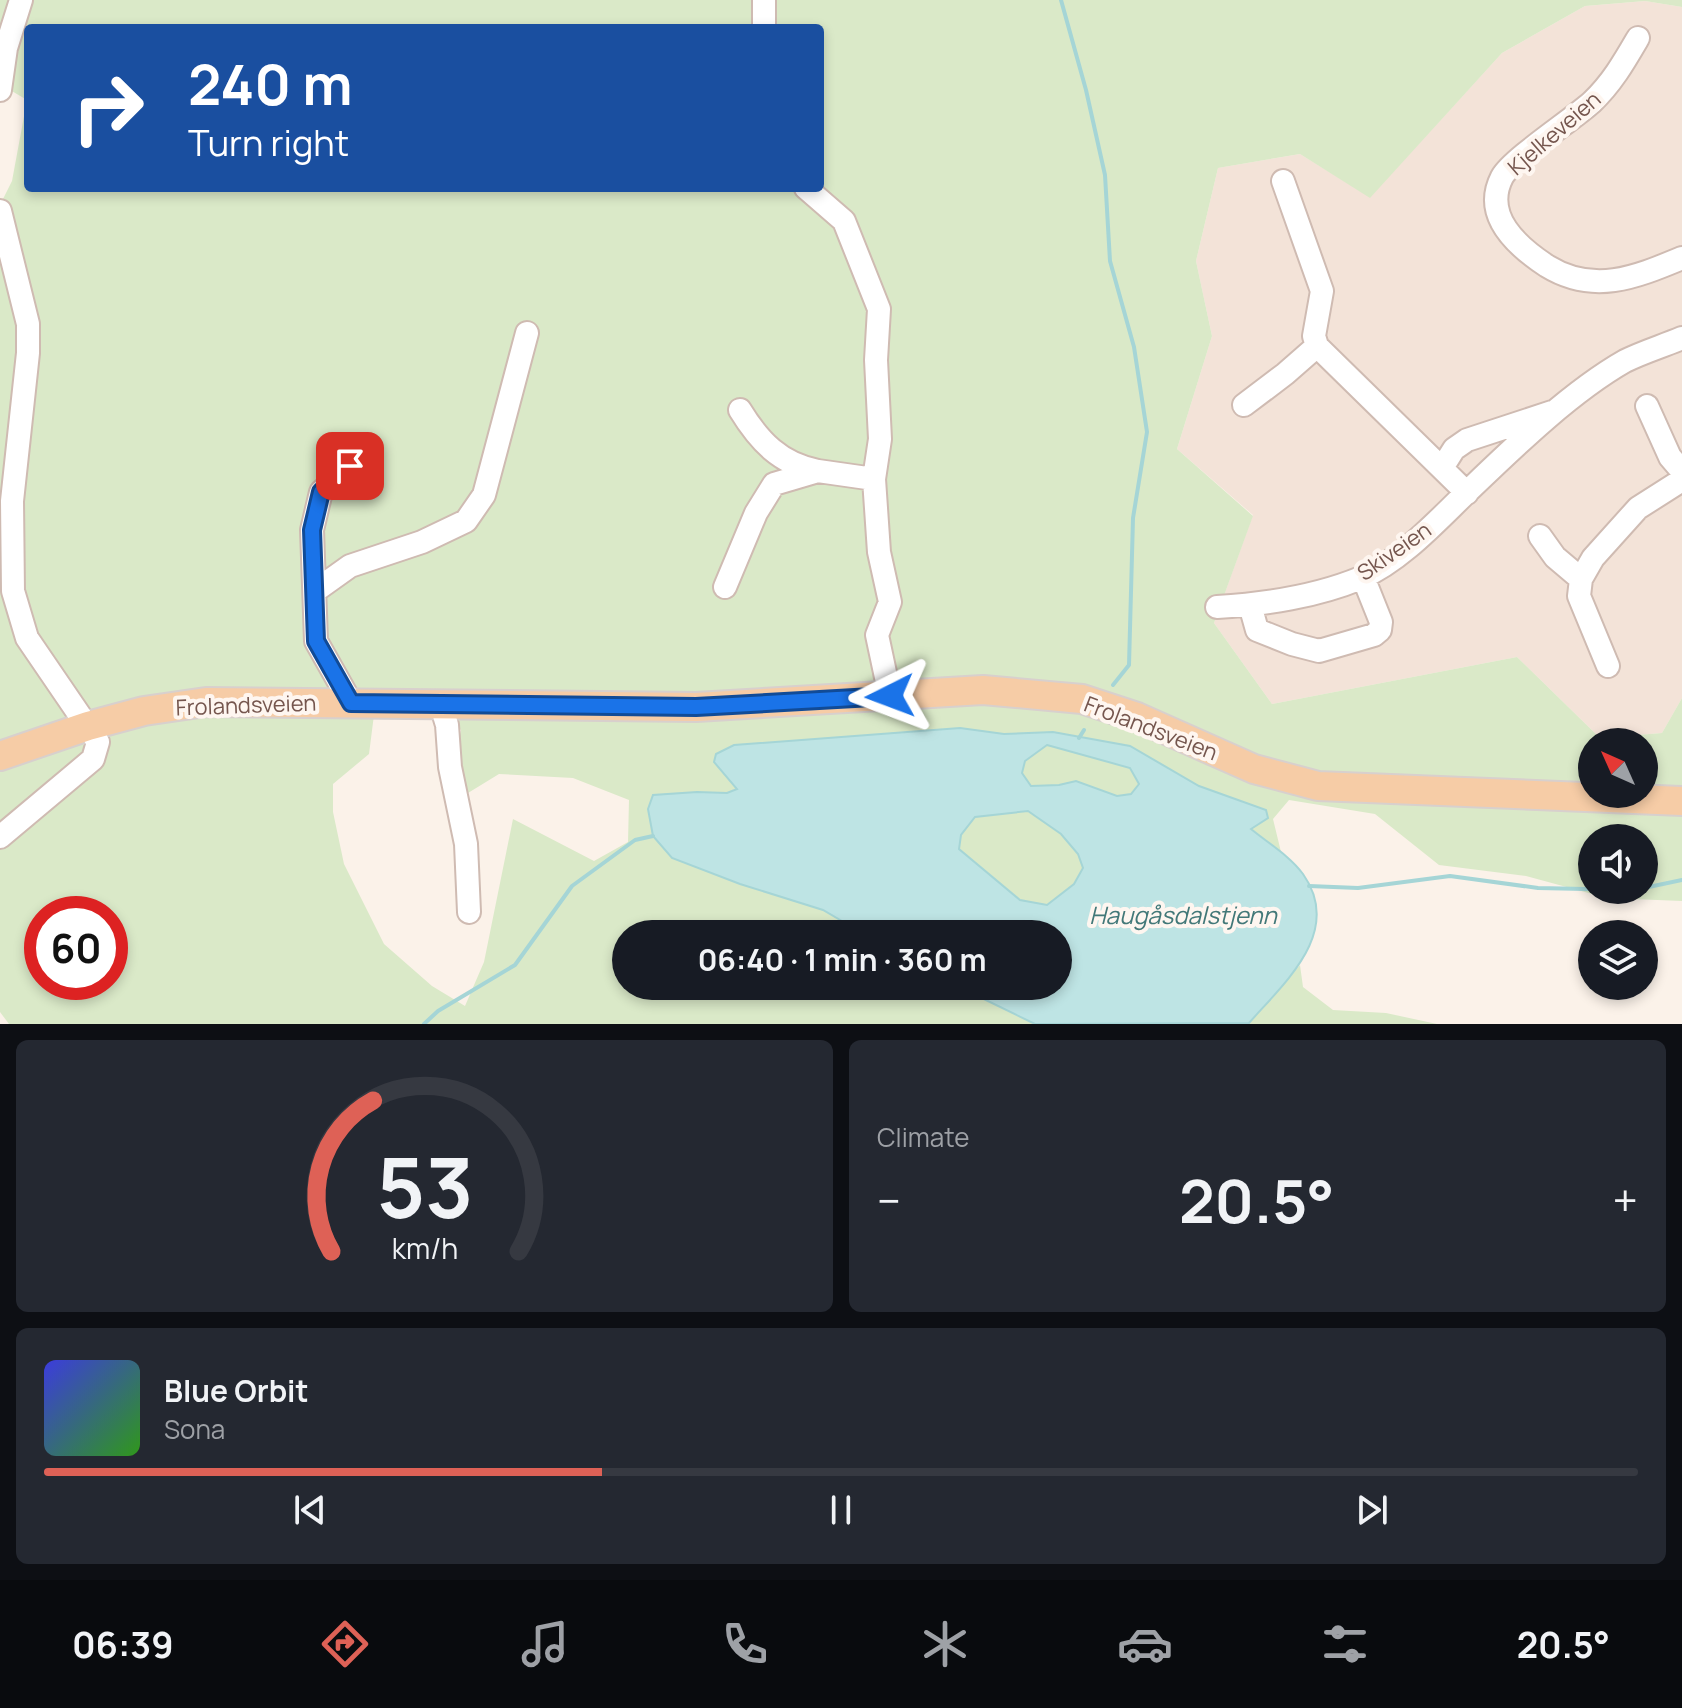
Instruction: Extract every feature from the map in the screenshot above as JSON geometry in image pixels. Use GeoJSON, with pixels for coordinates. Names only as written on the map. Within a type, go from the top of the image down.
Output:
{"type":"FeatureCollection","features":[{"type":"Feature","properties":{"kind":"main road","name":"Frolandsveien"},"geometry":{"type":"LineString","coordinates":[[0,756],[144,711],[206,702],[696,707],[983,690],[1082,699],[1137,717],[1254,769],[1318,786],[1682,801]]}},
{"type":"Feature","properties":{"kind":"street"},"geometry":{"type":"LineString","coordinates":[[0,90],[6,48],[21,0]]}},
{"type":"Feature","properties":{"kind":"street"},"geometry":{"type":"LineString","coordinates":[[764,0],[764,24]]}},
{"type":"Feature","properties":{"kind":"street","name":"Kjelkeveien"},"geometry":{"type":"LineString","coordinates":[[1638,38],[1614,80],[1502,177],[1496,202],[1502,227],[1525,252],[1553,269],[1584,279],[1612,282],[1682,258]]}},
{"type":"Feature","properties":{"kind":"street"},"geometry":{"type":"LineString","coordinates":[[1283,181],[1322,291],[1314,336],[1317,346],[1467,493]]}},
{"type":"Feature","properties":{"kind":"street"},"geometry":{"type":"LineString","coordinates":[[811,192],[844,221],[879,309],[876,360],[880,439],[874,479],[879,552],[890,602],[877,635],[890,696]]}},
{"type":"Feature","properties":{"kind":"street"},"geometry":{"type":"LineString","coordinates":[[0,211],[28,324],[28,353],[12,501],[13,591],[27,638],[98,742],[93,759],[0,837]]}},
{"type":"Feature","properties":{"kind":"street"},"geometry":{"type":"LineString","coordinates":[[315,591],[350,566],[422,542],[466,521],[484,495],[527,333]]}},
{"type":"Feature","properties":{"kind":"street","name":"Skiveien"},"geometry":{"type":"LineString","coordinates":[[1217,607],[1308,596],[1363,577],[1421,538],[1584,387],[1627,360],[1682,338]]}},
{"type":"Feature","properties":{"kind":"street"},"geometry":{"type":"LineString","coordinates":[[1244,405],[1317,346]]}},
{"type":"Feature","properties":{"kind":"street"},"geometry":{"type":"LineString","coordinates":[[1647,406],[1670,457],[1682,471]]}},
{"type":"Feature","properties":{"kind":"street"},"geometry":{"type":"LineString","coordinates":[[740,410],[756,436],[784,459],[818,471],[874,479]]}},
{"type":"Feature","properties":{"kind":"street"},"geometry":{"type":"LineString","coordinates":[[1442,468],[1454,449],[1467,440],[1557,411]]}},
{"type":"Feature","properties":{"kind":"street"},"geometry":{"type":"LineString","coordinates":[[350,466],[321,492],[312,530],[316,641],[351,703]]}},
{"type":"Feature","properties":{"kind":"street"},"geometry":{"type":"LineString","coordinates":[[725,587],[756,513],[774,484],[818,471]]}},
{"type":"Feature","properties":{"kind":"street"},"geometry":{"type":"LineString","coordinates":[[1608,666],[1579,596],[1581,579],[1593,558],[1638,508],[1682,480]]}},
{"type":"Feature","properties":{"kind":"street"},"geometry":{"type":"LineString","coordinates":[[1540,536],[1555,557],[1581,579]]}},
{"type":"Feature","properties":{"kind":"street"},"geometry":{"type":"LineString","coordinates":[[1250,605],[1257,630],[1292,644],[1325,651],[1374,635],[1380,630],[1381,622],[1363,577]]}},
{"type":"Feature","properties":{"kind":"street"},"geometry":{"type":"LineString","coordinates":[[441,705],[466,844],[469,912]]}},
{"type":"Feature","properties":{"kind":"shaded area"},"geometry":{"type":"Polygon","coordinates":[[[1645,1],[1682,7],[1682,698],[1662,733],[1658,733],[1658,728],[1590,728],[1517,657],[1272,704],[1214,623],[1253,515],[1177,449],[1212,336],[1196,261],[1218,168],[1300,154],[1370,197],[1502,53],[1585,6],[1645,1]]]}},
{"type":"Feature","properties":{"kind":"green space"},"geometry":{"type":"Polygon","coordinates":[[[0,0],[1682,0],[1682,7],[1645,1],[1585,6],[1502,53],[1370,198],[1300,154],[1218,168],[1196,261],[1212,336],[1177,449],[1253,516],[1214,623],[1272,704],[1517,657],[1590,728],[1578,728],[1578,808],[1658,808],[1658,733],[1662,733],[1682,698],[1682,901],[1658,900],[1658,824],[1578,824],[1578,890],[1526,876],[1439,865],[1375,814],[1289,800],[1273,819],[1281,852],[1251,829],[1266,810],[1174,774],[1079,738],[1053,732],[1004,734],[960,728],[734,745],[714,762],[737,788],[727,793],[697,792],[672,858],[740,884],[823,910],[840,920],[612,920],[612,1000],[986,1000],[1035,1024],[9,1024],[0,1012],[0,205],[12,181],[24,116],[24,192],[824,192],[824,24],[24,24],[24,98],[0,84],[0,0]],[[375,707],[369,754],[333,784],[333,812],[344,864],[384,944],[432,986],[465,1006],[484,962],[513,819],[594,861],[628,842],[629,800],[573,778],[499,774],[468,793],[454,760],[461,730],[435,710],[375,707]]]}},
{"type":"Feature","properties":{"kind":"green space"},"geometry":{"type":"Polygon","coordinates":[[[1047,745],[1130,768],[1139,784],[1131,795],[1117,796],[1076,781],[1031,786],[1022,773],[1025,761],[1047,745]]]}},
{"type":"Feature","properties":{"kind":"green space"},"geometry":{"type":"Polygon","coordinates":[[[1028,811],[1061,834],[1078,854],[1083,869],[1074,884],[1047,905],[1021,900],[959,849],[961,835],[975,817],[1028,811]]]}},
{"type":"Feature","properties":{"kind":"green space"},"geometry":{"type":"Polygon","coordinates":[[[1300,965],[1303,987],[1333,1010],[1386,1013],[1437,1024],[1240,1024],[1249,1023],[1300,965]]]}},
{"type":"Feature","properties":{"kind":"water","name":"Haugåsdalstjenn"},"geometry":{"type":"Polygon","coordinates":[[[960,728],[1004,734],[1053,732],[1130,746],[1199,786],[1266,810],[1268,818],[1251,829],[1303,874],[1314,895],[1317,916],[1313,936],[1292,974],[1249,1023],[1035,1024],[986,1000],[1072,1000],[1072,920],[840,920],[823,910],[740,884],[672,858],[653,836],[648,809],[653,795],[727,793],[737,789],[714,762],[716,754],[734,745],[960,728]],[[1047,745],[1025,761],[1022,773],[1031,786],[1076,781],[1117,796],[1131,794],[1139,784],[1130,768],[1047,745]],[[1028,811],[975,817],[961,835],[959,849],[1020,900],[1047,905],[1074,884],[1083,868],[1078,854],[1061,834],[1028,811]]]}},
{"type":"Feature","properties":{"kind":"waterway"},"geometry":{"type":"LineString","coordinates":[[1061,0],[1105,175],[1110,261],[1134,347],[1147,432],[1133,518],[1129,665],[1113,685]]}},
{"type":"Feature","properties":{"kind":"waterway"},"geometry":{"type":"LineString","coordinates":[[1079,738],[1084,730]]}},
{"type":"Feature","properties":{"kind":"waterway"},"geometry":{"type":"LineString","coordinates":[[424,1024],[438,1011],[515,965],[572,886],[635,840],[653,836]]}},
{"type":"Feature","properties":{"kind":"waterway"},"geometry":{"type":"LineString","coordinates":[[1309,886],[1358,888],[1450,876],[1538,888],[1578,889]]}},
{"type":"Feature","properties":{"kind":"waterway"},"geometry":{"type":"LineString","coordinates":[[1658,885],[1682,880]]}},
{"type":"Feature","properties":{"kind":"route"},"geometry":{"type":"LineString","coordinates":[[350,466],[321,492],[312,530],[316,641],[351,703],[696,707],[890,696]]}}]}
